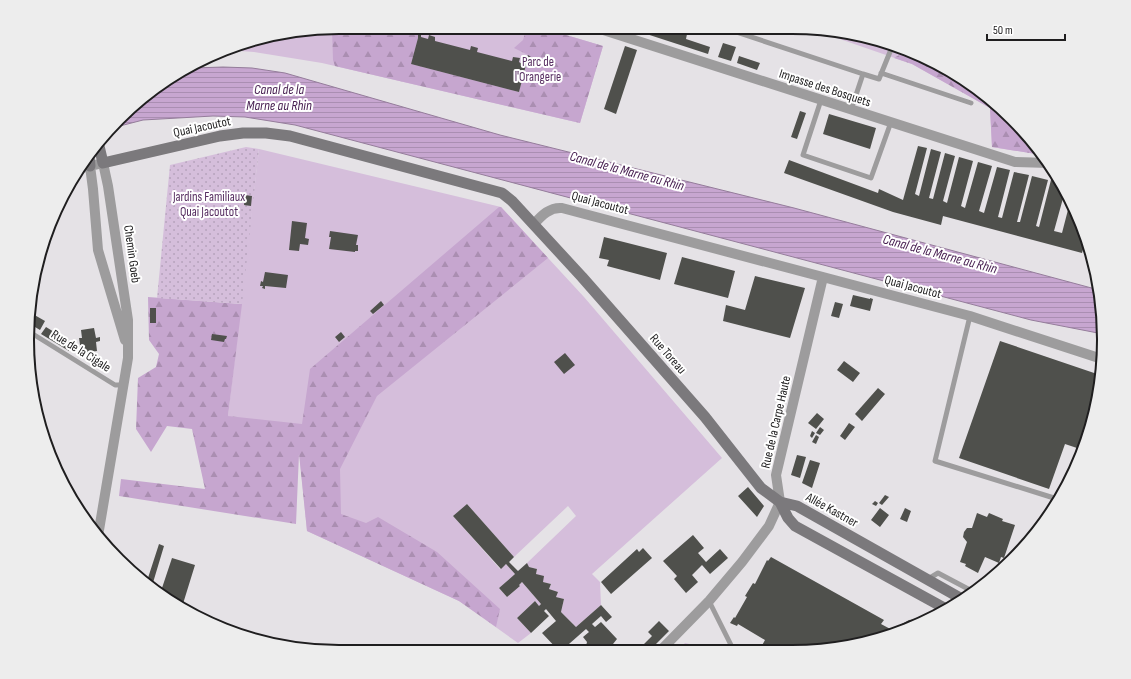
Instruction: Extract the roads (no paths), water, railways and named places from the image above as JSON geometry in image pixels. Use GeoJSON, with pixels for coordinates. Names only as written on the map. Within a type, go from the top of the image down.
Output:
{"type":"FeatureCollection","features":[{"type":"Feature","properties":{"kind":"main road","name":"Quai Jacoutot"},"geometry":{"type":"LineString","coordinates":[[103,163],[220,136],[243,133],[266,133],[290,136],[502,193],[512,201],[534,224]]}},
{"type":"Feature","properties":{"kind":"main road"},"geometry":{"type":"LineString","coordinates":[[100,150],[103,163]]}},
{"type":"Feature","properties":{"kind":"main road","name":"Rue Toreau"},"geometry":{"type":"LineString","coordinates":[[534,224],[705,417],[761,488],[780,502]]}},
{"type":"Feature","properties":{"kind":"main road"},"geometry":{"type":"LineString","coordinates":[[780,502],[788,518],[795,526],[939,607]]}},
{"type":"Feature","properties":{"kind":"main road","name":"Allée Kastner"},"geometry":{"type":"LineString","coordinates":[[780,502],[797,506],[957,596]]}},
{"type":"Feature","properties":{"kind":"main road"},"geometry":{"type":"LineString","coordinates":[[841,551],[848,535]]}},
{"type":"Feature","properties":{"kind":"street","name":"Impasse des Bosquets"},"geometry":{"type":"LineString","coordinates":[[616,34],[1015,162],[1041,163]]}},
{"type":"Feature","properties":{"kind":"street","name":"Quai Jacoutot"},"geometry":{"type":"LineString","coordinates":[[91,161],[103,163]]}},
{"type":"Feature","properties":{"kind":"street","name":"Chemin Goeb"},"geometry":{"type":"LineString","coordinates":[[99,528],[128,358],[128,320],[108,186],[103,163]]}},
{"type":"Feature","properties":{"kind":"street","name":"Chemin Goeb"},"geometry":{"type":"LineString","coordinates":[[89,164],[98,250],[127,350]]}},
{"type":"Feature","properties":{"kind":"street","name":"Quai Jacoutot"},"geometry":{"type":"LineString","coordinates":[[534,224],[550,210],[554,208],[562,208],[970,316],[1096,357]]}},
{"type":"Feature","properties":{"kind":"street","name":"Rue de la Carpe Haute"},"geometry":{"type":"LineString","coordinates":[[780,502],[776,475],[823,277]]}},
{"type":"Feature","properties":{"kind":"street"},"geometry":{"type":"LineString","coordinates":[[666,645],[710,602],[742,562],[769,526],[780,502]]}},
{"type":"Feature","properties":{"kind":"lane"},"geometry":{"type":"LineString","coordinates":[[749,34],[879,79],[891,50]]}},
{"type":"Feature","properties":{"kind":"lane"},"geometry":{"type":"LineString","coordinates":[[881,73],[971,103]]}},
{"type":"Feature","properties":{"kind":"lane"},"geometry":{"type":"LineString","coordinates":[[851,110],[863,74]]}},
{"type":"Feature","properties":{"kind":"lane"},"geometry":{"type":"LineString","coordinates":[[820,100],[803,155],[871,178],[891,122]]}},
{"type":"Feature","properties":{"kind":"lane"},"geometry":{"type":"LineString","coordinates":[[970,316],[935,461],[1053,498]]}},
{"type":"Feature","properties":{"kind":"lane","name":"Rue de la Cigale"},"geometry":{"type":"LineString","coordinates":[[34,335],[115,385],[123,385]]}},
{"type":"Feature","properties":{"kind":"lane"},"geometry":{"type":"LineString","coordinates":[[927,579],[938,573],[968,589]]}},
{"type":"Feature","properties":{"kind":"lane"},"geometry":{"type":"LineString","coordinates":[[710,602],[731,645]]}},
{"type":"Feature","properties":{"kind":"water","name":"Canal de la Marne au Rhin"},"geometry":{"type":"Polygon","coordinates":[[[201,68],[252,68],[285,73],[500,135],[794,208],[1092,288],[1097,333],[1031,320],[295,125],[245,117],[213,116],[143,120],[121,126],[170,85],[201,68]]]}},
{"type":"Feature","properties":{"kind":"park label","name":"Parc de l'Orangerie"},"geometry":{"type":"Point","coordinates":[538,70]}},
{"type":"Feature","properties":{"kind":"park label","name":"Jardins Familiaux Quai Jacoutot"},"geometry":{"type":"Point","coordinates":[209,204]}}]}
